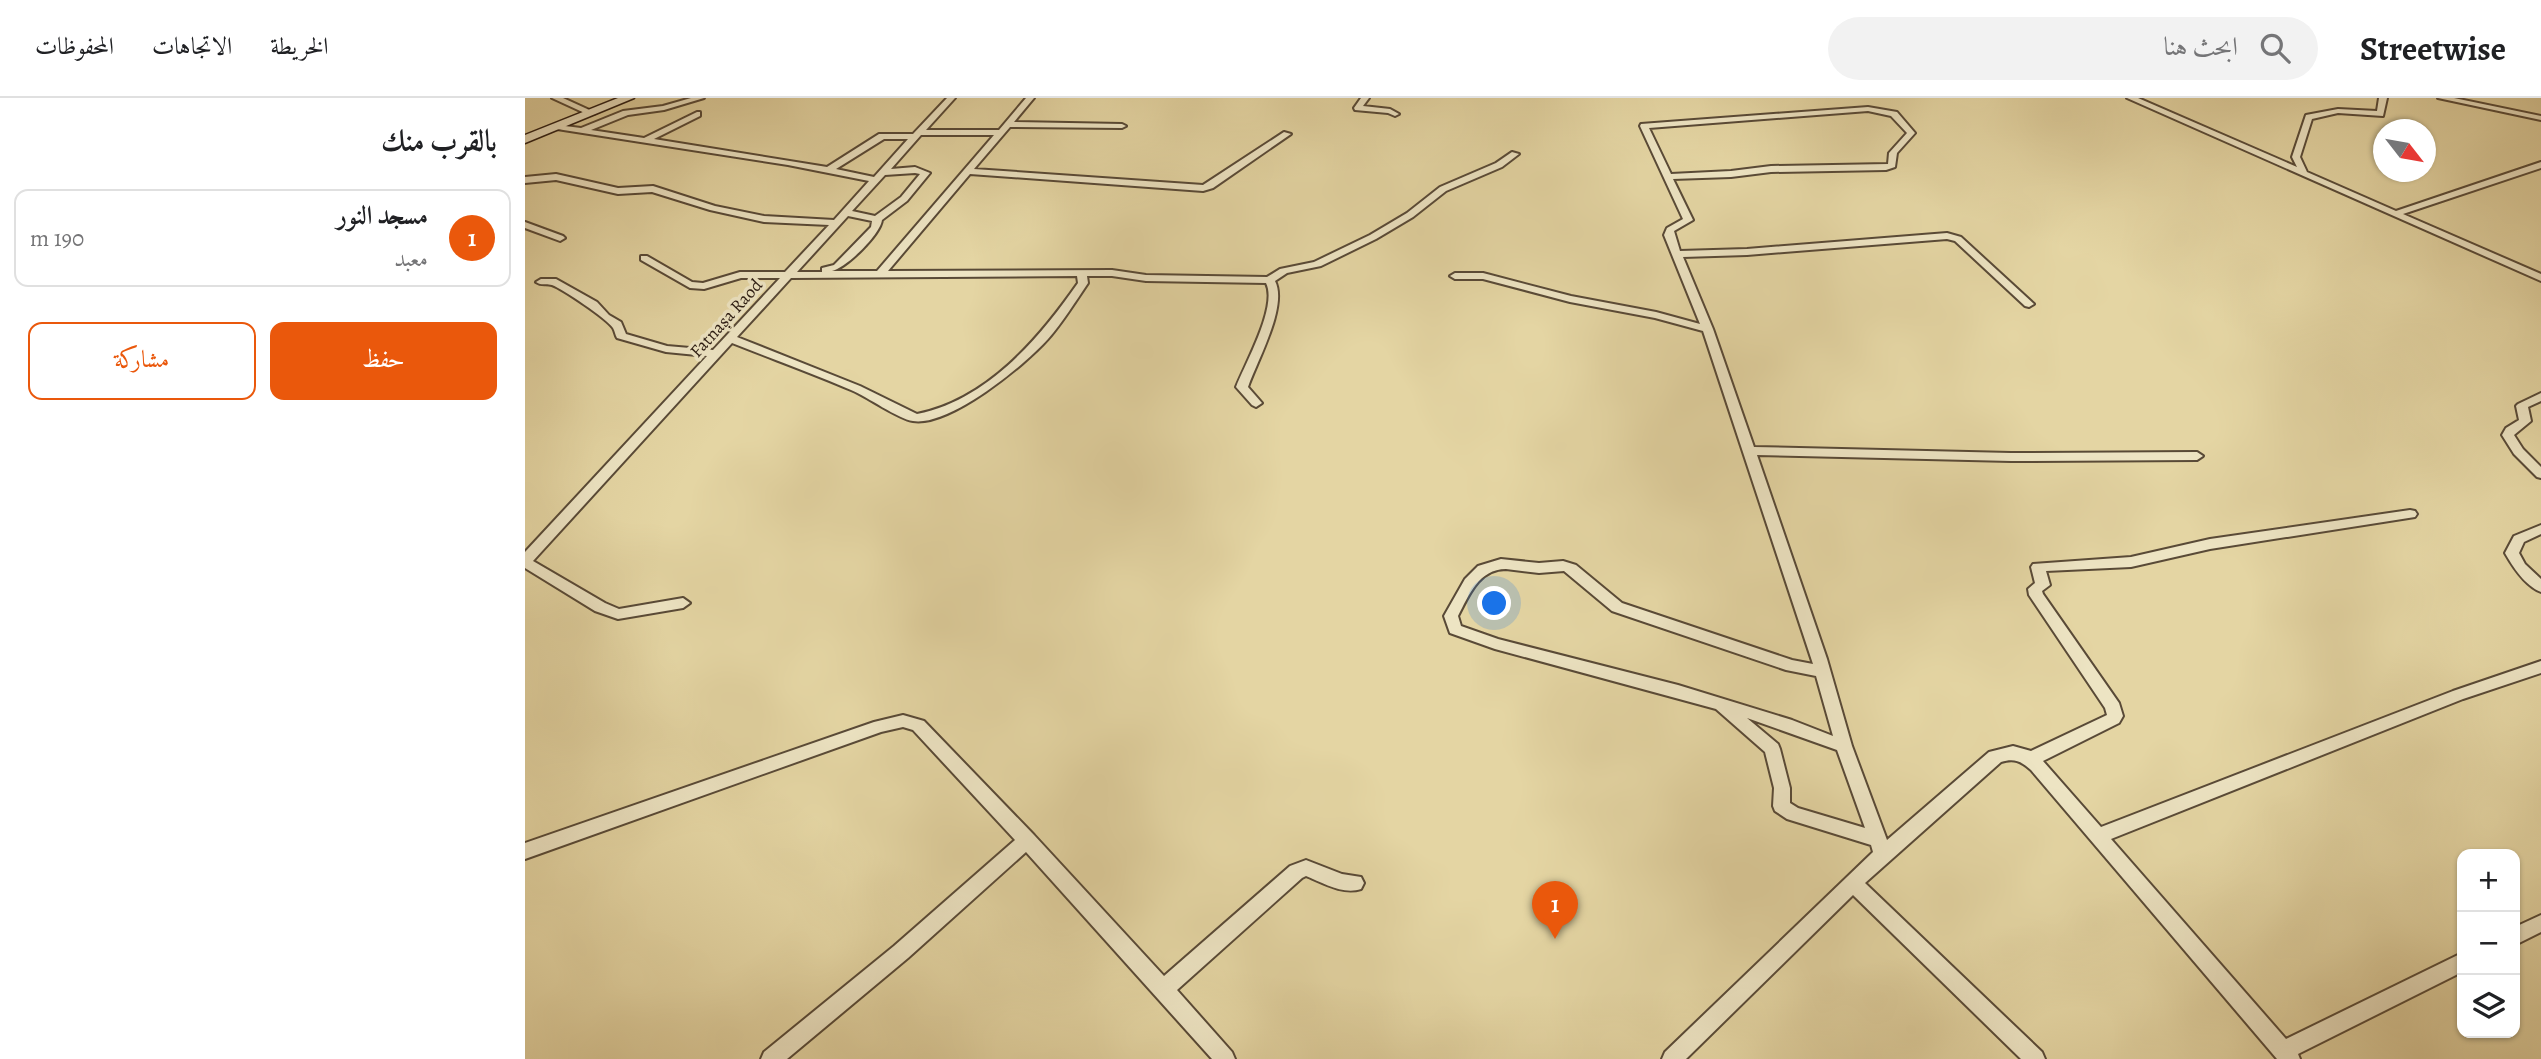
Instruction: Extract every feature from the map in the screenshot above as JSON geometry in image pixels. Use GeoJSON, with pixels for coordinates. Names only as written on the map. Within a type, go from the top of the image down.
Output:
{"type":"FeatureCollection","features":[{"type":"Feature","properties":{"kind":"street"},"geometry":{"type":"LineString","coordinates":[[556,98],[592,113]]}},
{"type":"Feature","properties":{"kind":"street"},"geometry":{"type":"LineString","coordinates":[[525,139],[628,98]]}},
{"type":"Feature","properties":{"kind":"street"},"geometry":{"type":"LineString","coordinates":[[583,130],[626,113],[664,108],[700,98]]}},
{"type":"Feature","properties":{"kind":"street","name":"Fatnaṣa Raod"},"geometry":{"type":"LineString","coordinates":[[525,561],[951,98]]}},
{"type":"Feature","properties":{"kind":"street"},"geometry":{"type":"LineString","coordinates":[[881,273],[1030,98]]}},
{"type":"Feature","properties":{"kind":"street"},"geometry":{"type":"LineString","coordinates":[[1365,98],[1359,108],[1395,114]]}},
{"type":"Feature","properties":{"kind":"street"},"geometry":{"type":"LineString","coordinates":[[2131,98],[2541,278]]}},
{"type":"Feature","properties":{"kind":"street"},"geometry":{"type":"LineString","coordinates":[[2303,172],[2296,157],[2309,117],[2337,111],[2380,114],[2383,98]]}},
{"type":"Feature","properties":{"kind":"street"},"geometry":{"type":"LineString","coordinates":[[2442,98],[2541,118]]}},
{"type":"Feature","properties":{"kind":"street"},"geometry":{"type":"LineString","coordinates":[[1667,177],[1771,169],[1887,167],[1892,165],[1893,153],[1911,133],[1894,114],[1868,109],[1646,124],[1645,130],[1667,177],[1688,220],[1669,232],[1708,329],[1822,671],[1843,746],[1880,846]]}},
{"type":"Feature","properties":{"kind":"street"},"geometry":{"type":"LineString","coordinates":[[646,140],[697,114]]}},
{"type":"Feature","properties":{"kind":"street"},"geometry":{"type":"LineString","coordinates":[[830,169],[882,136],[1003,128],[1122,126]]}},
{"type":"Feature","properties":{"kind":"street"},"geometry":{"type":"LineString","coordinates":[[557,127],[880,176],[915,170],[926,173],[904,199],[877,219],[876,228],[838,267],[740,275],[704,286],[690,285],[644,258]]}},
{"type":"Feature","properties":{"kind":"street"},"geometry":{"type":"LineString","coordinates":[[969,171],[1203,188],[1210,186],[1287,134]]}},
{"type":"Feature","properties":{"kind":"street"},"geometry":{"type":"LineString","coordinates":[[793,272],[1119,273],[1146,278],[1269,280],[1284,271],[1327,260],[1373,237],[1410,215],[1443,189],[1507,161],[1515,154]]}},
{"type":"Feature","properties":{"kind":"street"},"geometry":{"type":"LineString","coordinates":[[2397,213],[2541,165]]}},
{"type":"Feature","properties":{"kind":"street"},"geometry":{"type":"LineString","coordinates":[[525,180],[556,177],[618,191],[653,189],[765,223],[837,223]]}},
{"type":"Feature","properties":{"kind":"street"},"geometry":{"type":"LineString","coordinates":[[847,213],[877,219]]}},
{"type":"Feature","properties":{"kind":"street"},"geometry":{"type":"LineString","coordinates":[[525,225],[560,238]]}},
{"type":"Feature","properties":{"kind":"street"},"geometry":{"type":"LineString","coordinates":[[1677,254],[1761,251],[1948,236],[1958,239],[2029,304]]}},
{"type":"Feature","properties":{"kind":"street"},"geometry":{"type":"LineString","coordinates":[[731,339],[856,388],[915,418],[925,417],[945,411],[1032,350],[1083,283],[1082,274]]}},
{"type":"Feature","properties":{"kind":"street"},"geometry":{"type":"LineString","coordinates":[[1455,276],[1483,276],[1570,299],[1656,315],[1708,329]]}},
{"type":"Feature","properties":{"kind":"street"},"geometry":{"type":"LineString","coordinates":[[1256,403],[1242,387],[1267,325],[1274,287],[1269,280]]}},
{"type":"Feature","properties":{"kind":"street"},"geometry":{"type":"LineString","coordinates":[[541,282],[552,281],[593,304],[604,317],[617,324],[621,336],[666,349],[717,354]]}},
{"type":"Feature","properties":{"kind":"street"},"geometry":{"type":"LineString","coordinates":[[2541,396],[2522,407],[2525,421],[2508,435],[2518,451],[2541,474]]}},
{"type":"Feature","properties":{"kind":"street"},"geometry":{"type":"LineString","coordinates":[[1749,451],[2011,457],[2197,456]]}},
{"type":"Feature","properties":{"kind":"street"},"geometry":{"type":"LineString","coordinates":[[2031,759],[2115,716],[2113,707],[2036,595],[2035,589],[2043,585],[2038,567],[2130,562],[2210,544],[2410,513]]}},
{"type":"Feature","properties":{"kind":"street"},"geometry":{"type":"LineString","coordinates":[[2541,529],[2519,539],[2512,553],[2520,568],[2541,587]]}},
{"type":"Feature","properties":{"kind":"street"},"geometry":{"type":"LineString","coordinates":[[525,561],[600,607],[618,614],[683,603]]}},
{"type":"Feature","properties":{"kind":"street"},"geometry":{"type":"LineString","coordinates":[[1822,671],[1791,666],[1616,607],[1563,564],[1544,569],[1500,564],[1491,566],[1471,579],[1451,616],[1455,629],[1495,644],[1720,704],[1786,724],[1821,740],[1843,746]]}},
{"type":"Feature","properties":{"kind":"street"},"geometry":{"type":"LineString","coordinates":[[2099,836],[2458,695],[2541,667]]}},
{"type":"Feature","properties":{"kind":"street"},"geometry":{"type":"LineString","coordinates":[[1720,704],[1772,749],[1780,779],[1781,806],[1793,814],[1880,846]]}},
{"type":"Feature","properties":{"kind":"street"},"geometry":{"type":"LineString","coordinates":[[525,851],[880,726],[902,721],[918,725],[1028,840],[1225,1059]]}},
{"type":"Feature","properties":{"kind":"street"},"geometry":{"type":"LineString","coordinates":[[1672,1059],[1854,884],[1880,846],[1995,757],[2012,751],[2031,759],[2286,1055],[2457,965]]}},
{"type":"Feature","properties":{"kind":"street"},"geometry":{"type":"LineString","coordinates":[[771,1059],[901,952],[1028,840]]}},
{"type":"Feature","properties":{"kind":"street"},"geometry":{"type":"LineString","coordinates":[[1164,989],[1296,872],[1306,868],[1342,882],[1355,883]]}},
{"type":"Feature","properties":{"kind":"street"},"geometry":{"type":"LineString","coordinates":[[1854,884],[2035,1059]]}},
{"type":"Feature","properties":{"kind":"street"},"geometry":{"type":"LineString","coordinates":[[2520,934],[2540,926]]}},
{"type":"Feature","properties":{"kind":"place","name":"مسجد النور"},"geometry":{"type":"Point","coordinates":[1555,939]}}]}
